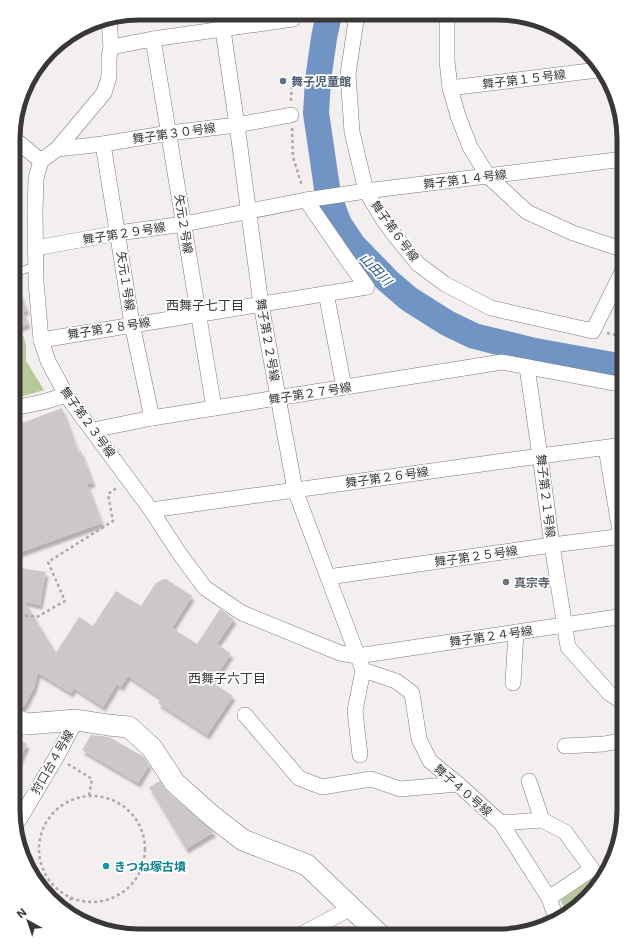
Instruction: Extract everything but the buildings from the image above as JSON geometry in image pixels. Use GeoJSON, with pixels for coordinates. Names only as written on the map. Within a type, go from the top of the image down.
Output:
{"type":"FeatureCollection","features":[{"type":"Feature","properties":{"kind":"main road"},"geometry":{"type":"LineString","coordinates":[[20,722],[27,724],[76,720],[129,727],[152,748],[175,783],[212,816],[242,840],[307,866],[374,929]]}},
{"type":"Feature","properties":{"kind":"street","name":"舞子第２２号線"},"geometry":{"type":"LineString","coordinates":[[222,20],[261,304],[295,490],[357,656]]}},
{"type":"Feature","properties":{"kind":"street"},"geometry":{"type":"LineString","coordinates":[[111,47],[153,39],[287,20]]}},
{"type":"Feature","properties":{"kind":"street","name":"舞子第６号線"},"geometry":{"type":"LineString","coordinates":[[356,20],[348,74],[352,132],[366,191],[382,218],[418,264],[445,284],[491,308],[593,331],[617,282]]}},
{"type":"Feature","properties":{"kind":"street"},"geometry":{"type":"LineString","coordinates":[[447,20],[447,61],[450,88],[458,116],[470,147],[488,176],[527,212],[573,234],[617,248]]}},
{"type":"Feature","properties":{"kind":"street"},"geometry":{"type":"LineString","coordinates":[[20,144],[41,161],[58,149],[104,93],[109,78],[109,58],[111,47],[109,24]]}},
{"type":"Feature","properties":{"kind":"street","name":"矢元２号線"},"geometry":{"type":"LineString","coordinates":[[153,39],[214,408]]}},
{"type":"Feature","properties":{"kind":"street","name":"舞子第１５号線"},"geometry":{"type":"LineString","coordinates":[[450,88],[595,70]]}},
{"type":"Feature","properties":{"kind":"street","name":"舞子第３０号線"},"geometry":{"type":"LineString","coordinates":[[58,149],[237,125],[291,115]]}},
{"type":"Feature","properties":{"kind":"street","name":"矢元１号線"},"geometry":{"type":"LineString","coordinates":[[103,144],[132,324],[152,418]]}},
{"type":"Feature","properties":{"kind":"street","name":"舞子第１４号線"},"geometry":{"type":"LineString","coordinates":[[306,200],[366,191],[617,160]]}},
{"type":"Feature","properties":{"kind":"street","name":"舞子第２３号線"},"geometry":{"type":"LineString","coordinates":[[41,161],[36,178],[35,211],[36,282],[41,340],[48,361],[66,395],[129,479],[179,553],[205,588],[242,613],[340,653],[357,656]]}},
{"type":"Feature","properties":{"kind":"street","name":"舞子第２９号線"},"geometry":{"type":"LineString","coordinates":[[36,248],[118,233],[184,224],[306,200]]}},
{"type":"Feature","properties":{"kind":"street","name":"舞子第２８号線"},"geometry":{"type":"LineString","coordinates":[[41,340],[367,287],[306,200]]}},
{"type":"Feature","properties":{"kind":"street"},"geometry":{"type":"LineString","coordinates":[[326,293],[344,387]]}},
{"type":"Feature","properties":{"kind":"street","name":"舞子第２７号線"},"geometry":{"type":"LineString","coordinates":[[93,430],[152,418],[502,362],[617,384]]}},
{"type":"Feature","properties":{"kind":"street","name":"舞子第２１号線"},"geometry":{"type":"LineString","coordinates":[[527,367],[568,647],[609,693],[617,698]]}},
{"type":"Feature","properties":{"kind":"street"},"geometry":{"type":"LineString","coordinates":[[20,407],[66,395]]}},
{"type":"Feature","properties":{"kind":"street","name":"舞子第２６号線"},"geometry":{"type":"LineString","coordinates":[[151,510],[617,446]]}},
{"type":"Feature","properties":{"kind":"street"},"geometry":{"type":"LineString","coordinates":[[606,448],[617,508]]}},
{"type":"Feature","properties":{"kind":"street","name":"舞子第２５号線"},"geometry":{"type":"LineString","coordinates":[[328,577],[617,537]]}},
{"type":"Feature","properties":{"kind":"street","name":"舞子第２４号線"},"geometry":{"type":"LineString","coordinates":[[357,656],[617,617]]}},
{"type":"Feature","properties":{"kind":"street"},"geometry":{"type":"LineString","coordinates":[[513,683],[516,632]]}},
{"type":"Feature","properties":{"kind":"street"},"geometry":{"type":"LineString","coordinates":[[357,656],[363,670],[355,711],[360,756]]}},
{"type":"Feature","properties":{"kind":"street","name":"舞子４０号線"},"geometry":{"type":"LineString","coordinates":[[363,670],[396,681],[412,694],[420,738],[430,761],[501,823],[550,898],[555,914]]}},
{"type":"Feature","properties":{"kind":"street"},"geometry":{"type":"LineString","coordinates":[[245,715],[299,778],[322,787],[371,779],[400,789],[458,784]]}},
{"type":"Feature","properties":{"kind":"street","name":"狩口台４号線"},"geometry":{"type":"LineString","coordinates":[[20,817],[57,756],[76,720]]}},
{"type":"Feature","properties":{"kind":"street"},"geometry":{"type":"LineString","coordinates":[[565,746],[604,744],[617,741]]}},
{"type":"Feature","properties":{"kind":"street"},"geometry":{"type":"LineString","coordinates":[[529,781],[542,820]]}},
{"type":"Feature","properties":{"kind":"street"},"geometry":{"type":"LineString","coordinates":[[501,823],[542,820],[565,832],[592,869],[550,898]]}},
{"type":"Feature","properties":{"kind":"street"},"geometry":{"type":"LineString","coordinates":[[311,929],[351,908]]}},
{"type":"Feature","properties":{"kind":"lane"},"geometry":{"type":"LineString","coordinates":[[20,271],[36,264]]}},
{"type":"Feature","properties":{"kind":"path"},"geometry":{"type":"LineString","coordinates":[[292,82],[291,115],[293,157],[306,200]]}},
{"type":"Feature","properties":{"kind":"path"},"geometry":{"type":"LineString","coordinates":[[20,615],[37,617],[65,601],[48,562],[113,521],[108,494],[129,479]]}},
{"type":"Feature","properties":{"kind":"path"},"geometry":{"type":"LineString","coordinates":[[57,756],[92,779],[89,796]]}},
{"type":"Feature","properties":{"kind":"path"},"geometry":{"type":"LineString","coordinates":[[98,795],[115,799],[127,810],[138,824],[146,853],[141,870],[133,884],[113,900],[91,903],[72,898],[56,888],[44,873],[38,855],[38,839],[46,819],[62,807],[80,797],[89,796],[98,795]]}},
{"type":"Feature","properties":{"kind":"path"},"geometry":{"type":"LineString","coordinates":[[67,904],[72,898]]}},
{"type":"Feature","properties":{"kind":"green space"},"geometry":{"type":"Polygon","coordinates":[[[23,335],[26,345],[26,361],[44,390],[20,397],[20,336],[23,335]]]}},
{"type":"Feature","properties":{"kind":"green space"},"geometry":{"type":"Polygon","coordinates":[[[598,874],[587,888],[564,909],[561,900],[598,874]]]}},
{"type":"Feature","properties":{"kind":"waterway","name":"山田川"},"geometry":{"type":"LineString","coordinates":[[328,20],[318,80],[316,113],[328,195],[339,224],[353,245],[388,281],[409,299],[447,323],[474,336],[535,351],[617,366]]}},
{"type":"Feature","properties":{"kind":"place","name":"舞子児童館"},"geometry":{"type":"Point","coordinates":[283,81]}},
{"type":"Feature","properties":{"kind":"place","name":"真宗寺"},"geometry":{"type":"Point","coordinates":[506,582]}},
{"type":"Feature","properties":{"kind":"place","name":"きつね塚古墳"},"geometry":{"type":"Point","coordinates":[106,866]}},
{"type":"Feature","properties":{"kind":"district","name":"西舞子七丁目"},"geometry":{"type":"Point","coordinates":[205,305]}},
{"type":"Feature","properties":{"kind":"district","name":"西舞子六丁目"},"geometry":{"type":"Point","coordinates":[227,678]}}]}
